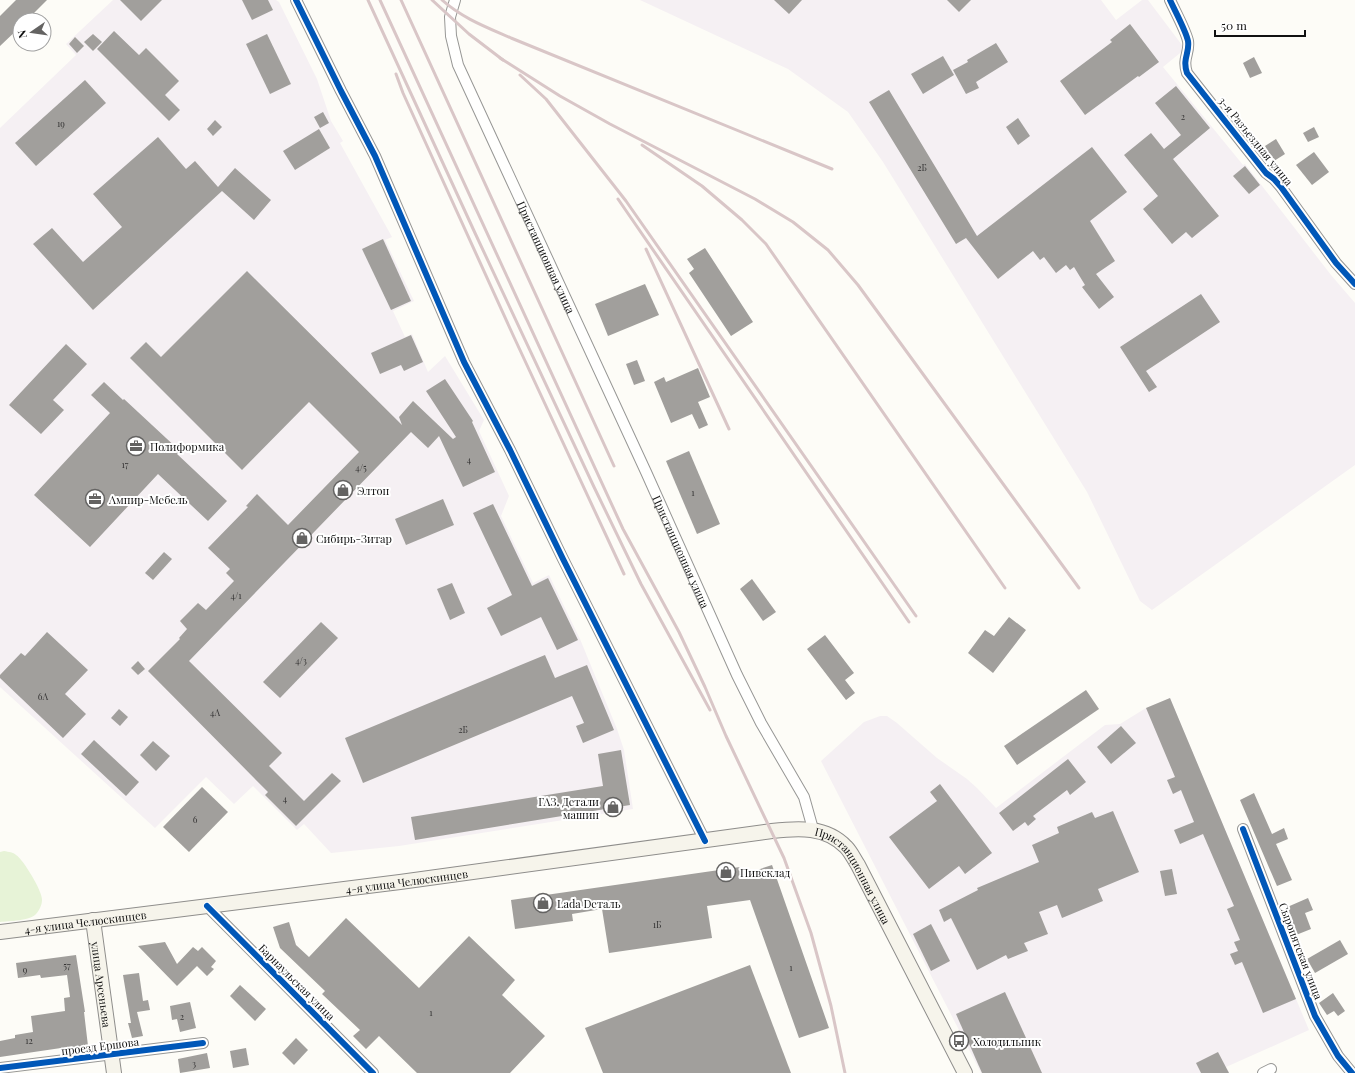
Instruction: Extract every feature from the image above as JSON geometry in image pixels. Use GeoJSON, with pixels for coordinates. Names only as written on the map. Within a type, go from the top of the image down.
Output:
{"type":"FeatureCollection","features":[{"type":"Feature","properties":{"kind":"main road","name":"4-я улица Челюскинцев"},"geometry":{"type":"LineString","coordinates":[[0,932],[400,882],[777,831],[813,829]]}},
{"type":"Feature","properties":{"kind":"main road","name":"Пристанционная улица"},"geometry":{"type":"LineString","coordinates":[[813,829],[828,834],[845,846],[858,865],[965,1073]]}},
{"type":"Feature","properties":{"kind":"main road","name":"улица Арсеньева"},"geometry":{"type":"LineString","coordinates":[[93,920],[114,1073]]}},
{"type":"Feature","properties":{"kind":"street"},"geometry":{"type":"LineString","coordinates":[[296,0],[375,156],[464,362],[510,450],[563,559],[705,841]]}},
{"type":"Feature","properties":{"kind":"street","name":"Пристанционная улица"},"geometry":{"type":"LineString","coordinates":[[455,0],[450,17],[451,36],[458,65],[646,472],[737,675],[761,723],[804,797],[813,829]]}},
{"type":"Feature","properties":{"kind":"street","name":"3-я Разъездная улица"},"geometry":{"type":"LineString","coordinates":[[1170,0],[1188,41],[1188,49],[1185,58],[1187,73],[1266,173],[1281,187],[1336,263],[1355,284]]}},
{"type":"Feature","properties":{"kind":"street","name":"Сыропятская улица"},"geometry":{"type":"LineString","coordinates":[[1243,829],[1315,1016],[1338,1056],[1352,1073]]}},
{"type":"Feature","properties":{"kind":"street","name":"Барнаульская улица"},"geometry":{"type":"LineString","coordinates":[[207,906],[373,1073]]}},
{"type":"Feature","properties":{"kind":"street","name":"проезд Ершова"},"geometry":{"type":"LineString","coordinates":[[0,1068],[203,1043]]}},
{"type":"Feature","properties":{"kind":"shaded area"},"geometry":{"type":"Polygon","coordinates":[[[113,0],[276,0],[279,2],[317,79],[331,121],[343,141],[340,143],[392,237],[385,240],[414,301],[393,311],[405,337],[412,334],[428,372],[445,356],[484,420],[479,431],[509,496],[501,516],[533,583],[549,575],[580,639],[617,729],[624,750],[633,809],[399,846],[331,853],[304,824],[297,830],[253,786],[234,804],[206,777],[155,828],[0,687],[0,128],[76,55],[66,44],[113,0]]]}},
{"type":"Feature","properties":{"kind":"shaded area"},"geometry":{"type":"Polygon","coordinates":[[[640,0],[1101,0],[1116,20],[1142,0],[1148,0],[1185,49],[1163,67],[1243,165],[1245,164],[1331,275],[1355,303],[1355,465],[1152,610],[1140,601],[1087,492],[883,162],[848,112],[788,69],[640,0]]]}},
{"type":"Feature","properties":{"kind":"shaded area"},"geometry":{"type":"Polygon","coordinates":[[[1170,698],[1309,1030],[1226,1067],[1229,1072],[1227,1073],[981,1073],[821,761],[864,722],[880,716],[887,716],[937,758],[967,779],[996,808],[1105,725],[1120,724],[1146,708],[1170,698]]]}},
{"type":"Feature","properties":{"kind":"green space"},"geometry":{"type":"Polygon","coordinates":[[[4,851],[14,853],[19,858],[32,876],[39,890],[42,900],[41,906],[36,914],[29,918],[0,922],[0,852],[4,851]]]}},
{"type":"Feature","properties":{"kind":"building"},"geometry":{"type":"Polygon","coordinates":[[[16,0],[47,0],[35,12],[12,12],[12,35],[0,46],[0,16],[16,0]]]}},
{"type":"Feature","properties":{"kind":"building"},"geometry":{"type":"Polygon","coordinates":[[[120,0],[162,0],[141,21],[120,0]]]}},
{"type":"Feature","properties":{"kind":"building"},"geometry":{"type":"Polygon","coordinates":[[[242,0],[268,0],[273,10],[252,20],[242,0]]]}},
{"type":"Feature","properties":{"kind":"building"},"geometry":{"type":"Polygon","coordinates":[[[774,0],[802,0],[789,14],[774,0]]]}},
{"type":"Feature","properties":{"kind":"building"},"geometry":{"type":"Polygon","coordinates":[[[947,0],[971,0],[959,12],[947,0]]]}},
{"type":"Feature","properties":{"kind":"building"},"geometry":{"type":"Polygon","coordinates":[[[1130,24],[1159,62],[1085,115],[1060,81],[1112,42],[1110,40],[1130,24]]]}},
{"type":"Feature","properties":{"kind":"building"},"geometry":{"type":"Polygon","coordinates":[[[114,31],[139,55],[146,48],[179,81],[165,95],[180,110],[169,121],[97,49],[114,31]]]}},
{"type":"Feature","properties":{"kind":"building"},"geometry":{"type":"Polygon","coordinates":[[[93,34],[102,42],[93,51],[84,42],[93,34]]]}},
{"type":"Feature","properties":{"kind":"building"},"geometry":{"type":"Polygon","coordinates":[[[267,34],[291,84],[270,94],[246,44],[267,34]]]}},
{"type":"Feature","properties":{"kind":"building"},"geometry":{"type":"Polygon","coordinates":[[[75,37],[84,46],[77,53],[69,44],[75,37]]]}},
{"type":"Feature","properties":{"kind":"building"},"geometry":{"type":"Polygon","coordinates":[[[996,43],[1008,62],[976,82],[979,88],[966,94],[953,70],[968,62],[967,60],[996,43]]]}},
{"type":"Feature","properties":{"kind":"building"},"geometry":{"type":"Polygon","coordinates":[[[943,56],[954,75],[923,94],[911,74],[943,56]]]}},
{"type":"Feature","properties":{"kind":"building"},"geometry":{"type":"Polygon","coordinates":[[[1254,57],[1262,73],[1250,78],[1243,63],[1254,57]]]}},
{"type":"Feature","properties":{"kind":"building"},"geometry":{"type":"Polygon","coordinates":[[[85,80],[106,103],[36,166],[15,143],[85,80]]]}},
{"type":"Feature","properties":{"kind":"building"},"geometry":{"type":"Polygon","coordinates":[[[1176,86],[1210,128],[1173,159],[1219,216],[1192,238],[1186,232],[1172,244],[1143,209],[1158,196],[1124,155],[1151,133],[1164,149],[1181,135],[1155,103],[1176,86]]]}},
{"type":"Feature","properties":{"kind":"building"},"geometry":{"type":"Polygon","coordinates":[[[889,90],[977,236],[1092,147],[1127,192],[1090,221],[1115,261],[1096,274],[1114,297],[1099,309],[1082,287],[1085,285],[1074,267],[1070,270],[1066,265],[1056,273],[1044,257],[1040,260],[1033,251],[998,279],[966,238],[956,244],[869,102],[889,90]]]}},
{"type":"Feature","properties":{"kind":"building"},"geometry":{"type":"Polygon","coordinates":[[[323,112],[329,123],[320,128],[314,117],[323,112]]]}},
{"type":"Feature","properties":{"kind":"building"},"geometry":{"type":"Polygon","coordinates":[[[1018,118],[1030,136],[1018,145],[1006,127],[1018,118]]]}},
{"type":"Feature","properties":{"kind":"building"},"geometry":{"type":"Polygon","coordinates":[[[215,120],[222,127],[213,136],[207,129],[215,120]]]}},
{"type":"Feature","properties":{"kind":"building"},"geometry":{"type":"Polygon","coordinates":[[[1314,127],[1319,137],[1308,142],[1303,133],[1314,127]]]}},
{"type":"Feature","properties":{"kind":"building"},"geometry":{"type":"Polygon","coordinates":[[[319,129],[330,148],[295,170],[283,151],[319,129]]]}},
{"type":"Feature","properties":{"kind":"building"},"geometry":{"type":"Polygon","coordinates":[[[158,137],[186,169],[195,161],[218,187],[235,168],[271,200],[254,220],[222,191],[93,310],[33,244],[52,228],[83,262],[122,227],[93,194],[158,137]]]}},
{"type":"Feature","properties":{"kind":"building"},"geometry":{"type":"Polygon","coordinates":[[[1276,139],[1285,154],[1274,161],[1265,146],[1276,139]]]}},
{"type":"Feature","properties":{"kind":"building"},"geometry":{"type":"Polygon","coordinates":[[[1314,152],[1329,172],[1312,185],[1296,165],[1314,152]]]}},
{"type":"Feature","properties":{"kind":"building"},"geometry":{"type":"Polygon","coordinates":[[[1245,166],[1260,185],[1249,194],[1233,176],[1245,166]]]}},
{"type":"Feature","properties":{"kind":"building"},"geometry":{"type":"Polygon","coordinates":[[[383,239],[411,301],[391,310],[362,249],[383,239]]]}},
{"type":"Feature","properties":{"kind":"building"},"geometry":{"type":"Polygon","coordinates":[[[705,248],[753,322],[731,336],[689,273],[694,269],[687,259],[705,248]]]}},
{"type":"Feature","properties":{"kind":"building"},"geometry":{"type":"Polygon","coordinates":[[[247,271],[402,425],[399,417],[413,401],[453,439],[456,437],[426,391],[445,379],[473,421],[472,422],[495,472],[463,487],[439,436],[428,448],[411,432],[189,661],[282,753],[269,766],[304,801],[332,773],[341,781],[296,826],[265,795],[268,792],[148,671],[180,639],[179,638],[187,629],[180,621],[198,603],[206,610],[234,581],[226,573],[230,569],[208,548],[248,507],[246,506],[257,494],[288,525],[359,452],[309,402],[242,470],[130,358],[146,342],[161,357],[247,271]]]}},
{"type":"Feature","properties":{"kind":"building"},"geometry":{"type":"Polygon","coordinates":[[[645,284],[659,315],[608,336],[595,304],[645,284]]]}},
{"type":"Feature","properties":{"kind":"building"},"geometry":{"type":"Polygon","coordinates":[[[1201,294],[1220,322],[1146,371],[1157,387],[1149,392],[1120,347],[1201,294]]]}},
{"type":"Feature","properties":{"kind":"building"},"geometry":{"type":"Polygon","coordinates":[[[411,335],[423,362],[404,371],[401,365],[380,374],[371,353],[411,335]]]}},
{"type":"Feature","properties":{"kind":"building"},"geometry":{"type":"Polygon","coordinates":[[[66,344],[87,364],[53,400],[64,410],[41,434],[9,405],[66,344]]]}},
{"type":"Feature","properties":{"kind":"building"},"geometry":{"type":"Polygon","coordinates":[[[637,360],[645,381],[634,385],[626,364],[637,360]]]}},
{"type":"Feature","properties":{"kind":"building"},"geometry":{"type":"Polygon","coordinates":[[[698,368],[710,397],[698,402],[708,425],[699,429],[692,414],[671,423],[654,382],[664,377],[666,382],[698,368]]]}},
{"type":"Feature","properties":{"kind":"building"},"geometry":{"type":"Polygon","coordinates":[[[104,382],[180,451],[177,454],[227,501],[208,521],[158,474],[90,547],[34,495],[110,413],[91,395],[104,382]]]}},
{"type":"Feature","properties":{"kind":"building"},"geometry":{"type":"Polygon","coordinates":[[[689,451],[720,524],[697,534],[666,461],[689,451]]]}},
{"type":"Feature","properties":{"kind":"building"},"geometry":{"type":"Polygon","coordinates":[[[443,499],[454,525],[406,545],[395,519],[443,499]]]}},
{"type":"Feature","properties":{"kind":"building"},"geometry":{"type":"Polygon","coordinates":[[[493,504],[532,586],[548,578],[578,640],[557,650],[541,617],[501,636],[487,608],[512,595],[473,513],[493,504]]]}},
{"type":"Feature","properties":{"kind":"building"},"geometry":{"type":"Polygon","coordinates":[[[164,552],[172,559],[153,580],[145,573],[164,552]]]}},
{"type":"Feature","properties":{"kind":"building"},"geometry":{"type":"Polygon","coordinates":[[[752,579],[776,612],[763,621],[740,589],[752,579]]]}},
{"type":"Feature","properties":{"kind":"building"},"geometry":{"type":"Polygon","coordinates":[[[452,583],[465,613],[450,620],[437,589],[452,583]]]}},
{"type":"Feature","properties":{"kind":"building"},"geometry":{"type":"Polygon","coordinates":[[[1009,617],[1026,630],[993,673],[968,653],[985,630],[994,636],[1009,617]]]}},
{"type":"Feature","properties":{"kind":"building"},"geometry":{"type":"Polygon","coordinates":[[[321,622],[338,638],[280,698],[263,682],[321,622]]]}},
{"type":"Feature","properties":{"kind":"building"},"geometry":{"type":"Polygon","coordinates":[[[47,632],[88,670],[65,694],[86,714],[63,738],[0,678],[0,675],[21,653],[25,656],[47,632]]]}},
{"type":"Feature","properties":{"kind":"building"},"geometry":{"type":"Polygon","coordinates":[[[825,635],[854,673],[845,680],[855,693],[846,700],[807,649],[825,635]]]}},
{"type":"Feature","properties":{"kind":"building"},"geometry":{"type":"Polygon","coordinates":[[[545,655],[555,678],[587,665],[614,730],[583,743],[576,726],[584,723],[572,696],[363,783],[345,738],[545,655]]]}},
{"type":"Feature","properties":{"kind":"building"},"geometry":{"type":"Polygon","coordinates":[[[138,661],[145,669],[138,675],[131,668],[138,661]]]}},
{"type":"Feature","properties":{"kind":"building"},"geometry":{"type":"Polygon","coordinates":[[[1086,690],[1099,709],[1017,765],[1004,746],[1086,690]]]}},
{"type":"Feature","properties":{"kind":"building"},"geometry":{"type":"Polygon","coordinates":[[[1170,698],[1296,999],[1263,1013],[1242,962],[1235,965],[1230,954],[1238,951],[1234,942],[1240,940],[1227,909],[1234,906],[1203,834],[1180,844],[1174,830],[1194,822],[1181,790],[1173,794],[1167,780],[1175,777],[1146,708],[1170,698]]]}},
{"type":"Feature","properties":{"kind":"building"},"geometry":{"type":"Polygon","coordinates":[[[119,709],[128,717],[120,726],[111,718],[119,709]]]}},
{"type":"Feature","properties":{"kind":"building"},"geometry":{"type":"Polygon","coordinates":[[[1121,726],[1136,743],[1111,764],[1097,747],[1121,726]]]}},
{"type":"Feature","properties":{"kind":"building"},"geometry":{"type":"Polygon","coordinates":[[[94,740],[139,782],[126,796],[81,754],[94,740]]]}},
{"type":"Feature","properties":{"kind":"building"},"geometry":{"type":"Polygon","coordinates":[[[153,741],[170,756],[156,771],[140,755],[153,741]]]}},
{"type":"Feature","properties":{"kind":"building"},"geometry":{"type":"Polygon","coordinates":[[[621,750],[630,805],[415,840],[411,817],[603,786],[598,754],[621,750]]]}},
{"type":"Feature","properties":{"kind":"building"},"geometry":{"type":"Polygon","coordinates":[[[1068,759],[1086,782],[1070,795],[1067,790],[1033,816],[1036,819],[1028,826],[1025,822],[1013,831],[999,813],[1068,759]]]}},
{"type":"Feature","properties":{"kind":"building"},"geometry":{"type":"Polygon","coordinates":[[[940,784],[992,853],[965,874],[959,866],[929,889],[889,837],[937,801],[930,792],[940,784]]]}},
{"type":"Feature","properties":{"kind":"building"},"geometry":{"type":"Polygon","coordinates":[[[202,787],[228,812],[189,852],[163,827],[202,787]]]}},
{"type":"Feature","properties":{"kind":"building"},"geometry":{"type":"Polygon","coordinates":[[[1254,793],[1272,834],[1284,828],[1288,839],[1276,844],[1292,880],[1277,886],[1240,800],[1254,793]]]}},
{"type":"Feature","properties":{"kind":"building"},"geometry":{"type":"Polygon","coordinates":[[[1113,811],[1139,872],[1098,889],[1103,901],[1062,918],[1057,905],[1039,912],[1048,934],[1024,943],[1028,951],[1008,959],[1006,955],[977,970],[951,918],[944,922],[939,910],[978,890],[977,888],[1039,862],[1032,845],[1059,833],[1057,827],[1092,812],[1095,818],[1113,811]]]}},
{"type":"Feature","properties":{"kind":"building"},"geometry":{"type":"Polygon","coordinates":[[[772,865],[829,1028],[799,1038],[750,900],[707,906],[712,938],[609,953],[602,909],[572,914],[573,921],[515,929],[511,900],[740,867],[742,875],[772,865]]]}},
{"type":"Feature","properties":{"kind":"building"},"geometry":{"type":"Polygon","coordinates":[[[1172,869],[1177,894],[1165,896],[1160,871],[1172,869]]]}},
{"type":"Feature","properties":{"kind":"building"},"geometry":{"type":"Polygon","coordinates":[[[1308,898],[1313,910],[1305,913],[1311,929],[1296,935],[1285,908],[1308,898]]]}},
{"type":"Feature","properties":{"kind":"building"},"geometry":{"type":"Polygon","coordinates":[[[346,918],[419,988],[469,936],[515,980],[502,995],[545,1036],[510,1073],[417,1073],[379,1036],[366,1049],[353,1036],[360,1030],[322,994],[325,991],[280,948],[273,927],[289,922],[296,945],[309,957],[346,918]]]}},
{"type":"Feature","properties":{"kind":"building"},"geometry":{"type":"Polygon","coordinates":[[[931,924],[950,961],[931,971],[913,934],[931,924]]]}},
{"type":"Feature","properties":{"kind":"building"},"geometry":{"type":"Polygon","coordinates":[[[1340,940],[1348,954],[1315,973],[1307,959],[1340,940]]]}},
{"type":"Feature","properties":{"kind":"building"},"geometry":{"type":"Polygon","coordinates":[[[165,942],[177,964],[193,947],[198,951],[202,947],[216,961],[211,967],[214,969],[207,976],[197,966],[177,986],[138,946],[165,942]]]}},
{"type":"Feature","properties":{"kind":"building"},"geometry":{"type":"Polygon","coordinates":[[[76,955],[85,1012],[88,1046],[61,1048],[0,1057],[0,1041],[15,1038],[15,1035],[33,1032],[31,1016],[65,1011],[64,998],[70,997],[67,975],[41,978],[40,975],[18,978],[16,963],[76,955]]]}},
{"type":"Feature","properties":{"kind":"building"},"geometry":{"type":"Polygon","coordinates":[[[750,965],[791,1073],[603,1073],[585,1028],[750,965]]]}},
{"type":"Feature","properties":{"kind":"building"},"geometry":{"type":"Polygon","coordinates":[[[139,973],[143,1001],[148,1000],[150,1010],[137,1012],[143,1036],[132,1038],[128,1023],[131,1023],[123,975],[139,973]]]}},
{"type":"Feature","properties":{"kind":"building"},"geometry":{"type":"Polygon","coordinates":[[[240,985],[266,1009],[255,1021],[230,996],[240,985]]]}},
{"type":"Feature","properties":{"kind":"building"},"geometry":{"type":"Polygon","coordinates":[[[1005,992],[1042,1073],[982,1073],[956,1014],[1005,992]]]}},
{"type":"Feature","properties":{"kind":"building"},"geometry":{"type":"Polygon","coordinates":[[[1333,993],[1345,1011],[1338,1016],[1334,1011],[1327,1015],[1319,1003],[1333,993]]]}},
{"type":"Feature","properties":{"kind":"building"},"geometry":{"type":"Polygon","coordinates":[[[190,1002],[196,1028],[180,1032],[177,1019],[172,1020],[170,1006],[190,1002]]]}},
{"type":"Feature","properties":{"kind":"building"},"geometry":{"type":"Polygon","coordinates":[[[296,1038],[308,1050],[294,1065],[282,1053],[296,1038]]]}},
{"type":"Feature","properties":{"kind":"building"},"geometry":{"type":"Polygon","coordinates":[[[246,1048],[249,1065],[233,1068],[230,1051],[246,1048]]]}},
{"type":"Feature","properties":{"kind":"building"},"geometry":{"type":"Polygon","coordinates":[[[1218,1052],[1229,1073],[1201,1073],[1196,1063],[1218,1052]]]}},
{"type":"Feature","properties":{"kind":"building"},"geometry":{"type":"Polygon","coordinates":[[[207,1053],[210,1068],[180,1073],[178,1059],[207,1053]]]}},
{"type":"Feature","properties":{"kind":"railway"},"geometry":{"type":"LineString","coordinates":[[368,0],[594,487],[641,584],[710,710]]}},
{"type":"Feature","properties":{"kind":"railway"},"geometry":{"type":"LineString","coordinates":[[380,0],[623,529],[679,632],[784,858],[811,933],[831,1006],[845,1073]]}},
{"type":"Feature","properties":{"kind":"railway"},"geometry":{"type":"LineString","coordinates":[[401,0],[614,466]]}},
{"type":"Feature","properties":{"kind":"railway"},"geometry":{"type":"LineString","coordinates":[[432,0],[469,34],[503,60]]}},
{"type":"Feature","properties":{"kind":"railway"},"geometry":{"type":"LineString","coordinates":[[442,0],[458,12],[483,26],[832,169]]}},
{"type":"Feature","properties":{"kind":"railway"},"geometry":{"type":"LineString","coordinates":[[500,58],[560,96],[610,124],[755,199],[793,222],[828,250],[858,285],[1079,588]]}},
{"type":"Feature","properties":{"kind":"railway"},"geometry":{"type":"LineString","coordinates":[[396,74],[403,93],[513,335],[624,574]]}},
{"type":"Feature","properties":{"kind":"railway"},"geometry":{"type":"LineString","coordinates":[[520,75],[546,99],[626,201],[916,616]]}},
{"type":"Feature","properties":{"kind":"railway"},"geometry":{"type":"LineString","coordinates":[[642,145],[702,186],[742,220],[766,244],[1005,588]]}},
{"type":"Feature","properties":{"kind":"railway"},"geometry":{"type":"LineString","coordinates":[[618,199],[909,622]]}},
{"type":"Feature","properties":{"kind":"railway"},"geometry":{"type":"LineString","coordinates":[[646,249],[729,429]]}},
{"type":"Feature","properties":{"kind":"cycle path"},"geometry":{"type":"LineString","coordinates":[[296,0],[375,156],[464,362],[510,450],[563,559],[705,841]]}},
{"type":"Feature","properties":{"kind":"cycle path"},"geometry":{"type":"LineString","coordinates":[[1170,0],[1188,41],[1185,63],[1187,73],[1266,173],[1281,187],[1336,263],[1355,284]]}},
{"type":"Feature","properties":{"kind":"cycle path"},"geometry":{"type":"LineString","coordinates":[[1243,829],[1315,1016],[1338,1056],[1352,1073]]}},
{"type":"Feature","properties":{"kind":"cycle path"},"geometry":{"type":"LineString","coordinates":[[207,906],[373,1073]]}},
{"type":"Feature","properties":{"kind":"cycle path"},"geometry":{"type":"LineString","coordinates":[[0,1068],[203,1043]]}},
{"type":"Feature","properties":{"kind":"place","name":"Полиформика"},"geometry":{"type":"Point","coordinates":[136,446]}},
{"type":"Feature","properties":{"kind":"place","name":"Элтон"},"geometry":{"type":"Point","coordinates":[343,490]}},
{"type":"Feature","properties":{"kind":"place","name":"Ампир-Мебель"},"geometry":{"type":"Point","coordinates":[95,499]}},
{"type":"Feature","properties":{"kind":"place","name":"Сибирь-Зитар"},"geometry":{"type":"Point","coordinates":[302,538]}},
{"type":"Feature","properties":{"kind":"place","name":"ГАЗ. Детали машин"},"geometry":{"type":"Point","coordinates":[613,807]}},
{"type":"Feature","properties":{"kind":"place","name":"Пивсклад"},"geometry":{"type":"Point","coordinates":[726,872]}},
{"type":"Feature","properties":{"kind":"place","name":"Lada Dеталь"},"geometry":{"type":"Point","coordinates":[543,903]}},
{"type":"Feature","properties":{"kind":"place","name":"Холодильник"},"geometry":{"type":"Point","coordinates":[959,1041]}}]}
